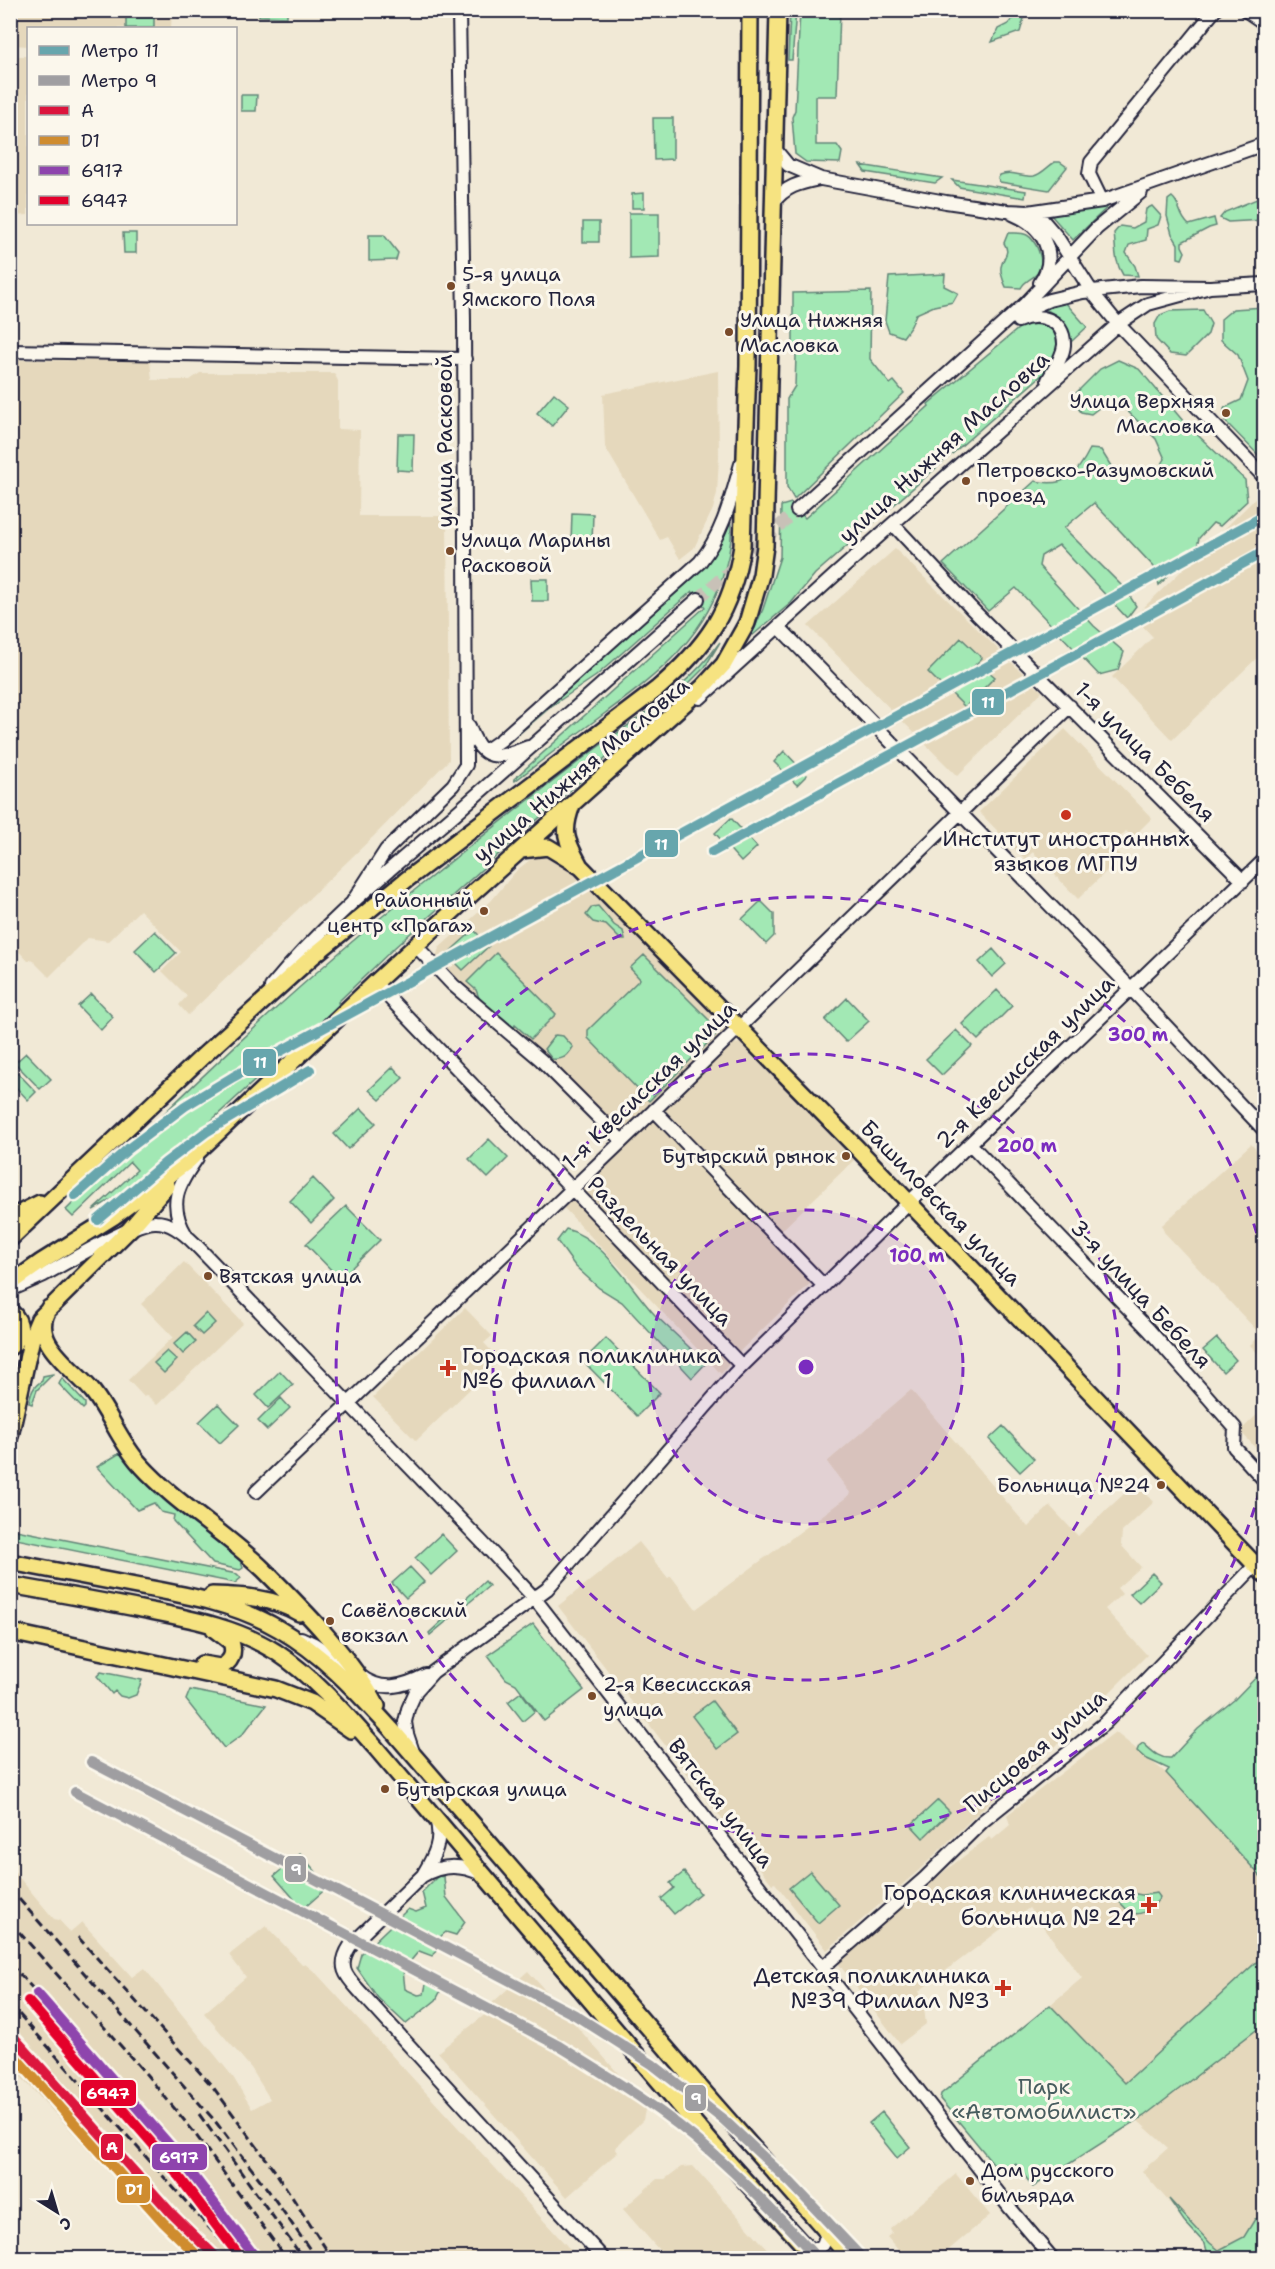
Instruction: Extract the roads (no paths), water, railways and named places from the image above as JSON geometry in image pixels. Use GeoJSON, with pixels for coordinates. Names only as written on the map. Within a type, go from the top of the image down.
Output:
{"type":"FeatureCollection","features":[{"type":"Feature","properties":{"kind":"main road","name":"улица Нижняя Масловка"},"geometry":{"type":"LineString","coordinates":[[10,1239],[253,1009],[365,913],[657,689],[699,648],[716,624],[729,599],[738,572],[742,546],[748,365],[750,10]]}},
{"type":"Feature","properties":{"kind":"main road"},"geometry":{"type":"LineString","coordinates":[[665,723],[724,664],[747,623],[761,575],[765,546],[778,10]]}},
{"type":"Feature","properties":{"kind":"main road","name":"улица Нижняя Масловка"},"geometry":{"type":"LineString","coordinates":[[10,1284],[113,1217],[188,1161],[375,983],[573,803],[665,723]]}},
{"type":"Feature","properties":{"kind":"main road","name":"Башиловская улица"},"geometry":{"type":"LineString","coordinates":[[573,803],[567,820],[566,836],[580,867]]}},
{"type":"Feature","properties":{"kind":"main road","name":"Башиловская улица"},"geometry":{"type":"LineString","coordinates":[[521,850],[549,847],[580,867],[739,1027],[1262,1565]]}},
{"type":"Feature","properties":{"kind":"main road"},"geometry":{"type":"LineString","coordinates":[[10,1434],[33,1333],[39,1319],[130,1229],[188,1161]]}},
{"type":"Feature","properties":{"kind":"main road"},"geometry":{"type":"LineString","coordinates":[[10,1218],[45,1201],[79,1175]]}},
{"type":"Feature","properties":{"kind":"main road"},"geometry":{"type":"LineString","coordinates":[[49,1308],[42,1319],[42,1328],[47,1340],[61,1359],[93,1393],[126,1448],[159,1483],[247,1554],[316,1625],[357,1673],[391,1729]]}},
{"type":"Feature","properties":{"kind":"main road"},"geometry":{"type":"LineString","coordinates":[[10,1311],[19,1321],[20,1330],[16,1343],[10,1347]]}},
{"type":"Feature","properties":{"kind":"main road"},"geometry":{"type":"LineString","coordinates":[[10,1396],[10,1434]]}},
{"type":"Feature","properties":{"kind":"main road"},"geometry":{"type":"LineString","coordinates":[[10,1562],[176,1593],[244,1611],[281,1629],[337,1673],[391,1729],[850,2259]]}},
{"type":"Feature","properties":{"kind":"main road"},"geometry":{"type":"LineString","coordinates":[[10,1585],[201,1621],[236,1632],[278,1654],[326,1694],[375,1747],[486,1876],[727,2162],[815,2259]]}},
{"type":"Feature","properties":{"kind":"main road"},"geometry":{"type":"LineString","coordinates":[[176,1593],[256,1597],[283,1604],[316,1625]]}},
{"type":"Feature","properties":{"kind":"main road"},"geometry":{"type":"LineString","coordinates":[[10,1621],[213,1666],[224,1665],[232,1655],[231,1642],[220,1632],[201,1621]]}},
{"type":"Feature","properties":{"kind":"main road"},"geometry":{"type":"LineString","coordinates":[[10,1632],[283,1691],[318,1706],[375,1747]]}},
{"type":"Feature","properties":{"kind":"street","name":"улица Расковой"},"geometry":{"type":"LineString","coordinates":[[352,901],[386,850],[462,774],[466,765],[465,359],[459,10]]}},
{"type":"Feature","properties":{"kind":"street"},"geometry":{"type":"LineString","coordinates":[[1102,201],[1089,174],[1091,162],[1215,10]]}},
{"type":"Feature","properties":{"kind":"street"},"geometry":{"type":"LineString","coordinates":[[1245,10],[1264,23]]}},
{"type":"Feature","properties":{"kind":"street"},"geometry":{"type":"LineString","coordinates":[[774,148],[788,165],[821,179],[1007,211],[1028,212],[1102,201],[1264,144]]}},
{"type":"Feature","properties":{"kind":"street"},"geometry":{"type":"LineString","coordinates":[[773,202],[792,185],[821,179]]}},
{"type":"Feature","properties":{"kind":"street"},"geometry":{"type":"LineString","coordinates":[[797,510],[1025,304],[1113,213],[1154,183]]}},
{"type":"Feature","properties":{"kind":"street"},"geometry":{"type":"LineString","coordinates":[[1007,211],[1036,227],[1049,253],[1049,264],[1043,278],[1025,304]]}},
{"type":"Feature","properties":{"kind":"street"},"geometry":{"type":"LineString","coordinates":[[1028,212],[1039,216],[1047,225],[1092,292],[1118,324],[1264,477]]}},
{"type":"Feature","properties":{"kind":"street"},"geometry":{"type":"LineString","coordinates":[[1013,315],[1060,296],[1092,292],[1141,286],[1210,288],[1264,284]]}},
{"type":"Feature","properties":{"kind":"street"},"geometry":{"type":"LineString","coordinates":[[1118,324],[1148,304],[1210,288]]}},
{"type":"Feature","properties":{"kind":"street"},"geometry":{"type":"LineString","coordinates":[[988,337],[1029,316],[1045,317],[1058,326],[1063,339],[1062,353],[1041,391]]}},
{"type":"Feature","properties":{"kind":"street","name":"улица Нижняя Масловка"},"geometry":{"type":"LineString","coordinates":[[665,723],[699,700],[1118,324]]}},
{"type":"Feature","properties":{"kind":"street"},"geometry":{"type":"LineString","coordinates":[[10,351],[465,359]]}},
{"type":"Feature","properties":{"kind":"street"},"geometry":{"type":"LineString","coordinates":[[466,714],[473,737],[482,749],[488,749],[501,740],[700,562],[712,545],[725,518],[746,448]]}},
{"type":"Feature","properties":{"kind":"street","name":"1-я улица Бебеля"},"geometry":{"type":"LineString","coordinates":[[893,524],[971,608],[1243,881]]}},
{"type":"Feature","properties":{"kind":"street","name":"улица Нижняя Масловка"},"geometry":{"type":"LineString","coordinates":[[253,1009],[305,948],[352,901],[536,743],[698,599]]}},
{"type":"Feature","properties":{"kind":"street"},"geometry":{"type":"LineString","coordinates":[[779,627],[1131,989],[1264,1130]]}},
{"type":"Feature","properties":{"kind":"street","name":"1-я Квесисская улица"},"geometry":{"type":"LineString","coordinates":[[256,1492],[1070,706]]}},
{"type":"Feature","properties":{"kind":"street","name":"улица Нижняя Масловка"},"geometry":{"type":"LineString","coordinates":[[482,749],[491,755],[499,756],[536,743]]}},
{"type":"Feature","properties":{"kind":"street","name":"2-я Квесисская улица"},"geometry":{"type":"LineString","coordinates":[[281,1629],[314,1644],[369,1682],[387,1688],[409,1683],[433,1672],[535,1599],[574,1559],[742,1366],[1264,860]]}},
{"type":"Feature","properties":{"kind":"street"},"geometry":{"type":"LineString","coordinates":[[416,946],[453,985],[541,1060],[622,1141]]}},
{"type":"Feature","properties":{"kind":"street","name":"Раздельная улица"},"geometry":{"type":"LineString","coordinates":[[375,983],[742,1366]]}},
{"type":"Feature","properties":{"kind":"street"},"geometry":{"type":"LineString","coordinates":[[654,1110],[823,1285]]}},
{"type":"Feature","properties":{"kind":"street","name":"3-я улица Бебеля"},"geometry":{"type":"LineString","coordinates":[[970,1144],[1101,1279],[1235,1428],[1234,1447],[1264,1480]]}},
{"type":"Feature","properties":{"kind":"street","name":"Вятская улица"},"geometry":{"type":"LineString","coordinates":[[187,1236],[177,1218],[175,1201],[183,1178],[205,1146]]}},
{"type":"Feature","properties":{"kind":"street","name":"Вятская улица"},"geometry":{"type":"LineString","coordinates":[[10,1290],[43,1276],[130,1229],[154,1221],[171,1226],[187,1236],[350,1403],[535,1599],[1016,2217],[1052,2259]]}},
{"type":"Feature","properties":{"kind":"street","name":"Писцовая улица"},"geometry":{"type":"LineString","coordinates":[[822,1968],[925,1878],[983,1821],[1105,1723],[1262,1565]]}},
{"type":"Feature","properties":{"kind":"street","name":"2-я Квесисская улица"},"geometry":{"type":"LineString","coordinates":[[416,1758],[405,1722],[416,1691],[433,1672]]}},
{"type":"Feature","properties":{"kind":"street"},"geometry":{"type":"LineString","coordinates":[[435,1818],[439,1828],[436,1854],[422,1876],[350,1946],[344,1954],[344,1970],[372,2005],[603,2259]]}},
{"type":"Feature","properties":{"kind":"street"},"geometry":{"type":"LineString","coordinates":[[422,1876],[434,1869],[456,1866],[486,1876]]}},
{"type":"Feature","properties":{"kind":"street"},"geometry":{"type":"LineString","coordinates":[[803,2245],[811,2250],[820,2248],[826,2236],[823,2228]]}},
{"type":"Feature","properties":{"kind":"tunnel"},"geometry":{"type":"LineString","coordinates":[[698,599],[797,510]]}},
{"type":"Feature","properties":{"kind":"railway"},"geometry":{"type":"LineString","coordinates":[[10,1889],[215,2121],[316,2258]]}},
{"type":"Feature","properties":{"kind":"railway"},"geometry":{"type":"LineString","coordinates":[[10,1922],[146,2074],[193,2131],[286,2258]]}},
{"type":"Feature","properties":{"kind":"railway"},"geometry":{"type":"LineString","coordinates":[[78,1937],[213,2087],[275,2171],[332,2258]]}},
{"type":"Feature","properties":{"kind":"railway"},"geometry":{"type":"LineString","coordinates":[[10,1964],[37,1993]]}},
{"type":"Feature","properties":{"kind":"railway"},"geometry":{"type":"LineString","coordinates":[[10,2004],[236,2258]]}},
{"type":"Feature","properties":{"kind":"railway"},"geometry":{"type":"LineString","coordinates":[[199,2114],[303,2258]]}},
{"type":"Feature","properties":{"kind":"metro line","name":"11"},"geometry":{"type":"LineString","coordinates":[[75,1196],[128,1149],[185,1106],[233,1077],[1264,516]]}},
{"type":"Feature","properties":{"kind":"metro line","name":"11"},"geometry":{"type":"LineString","coordinates":[[712,852],[1264,552]]}},
{"type":"Feature","properties":{"kind":"metro line","name":"11"},"geometry":{"type":"LineString","coordinates":[[98,1220],[165,1163],[206,1132],[310,1070]]}},
{"type":"Feature","properties":{"kind":"metro line","name":"9"},"geometry":{"type":"LineString","coordinates":[[91,1762],[575,2015],[652,2064],[724,2120],[791,2183],[862,2258]]}},
{"type":"Feature","properties":{"kind":"metro line","name":"9"},"geometry":{"type":"LineString","coordinates":[[75,1792],[559,2046],[598,2070],[656,2108],[710,2151],[738,2176],[817,2258]]}},
{"type":"Feature","properties":{"kind":"place","name":"5-я улица Ямского Поля"},"geometry":{"type":"Point","coordinates":[451,286]}},
{"type":"Feature","properties":{"kind":"place","name":"Улица Нижняя Масловка"},"geometry":{"type":"Point","coordinates":[729,332]}},
{"type":"Feature","properties":{"kind":"place","name":"Улица Верхняя Масловка"},"geometry":{"type":"Point","coordinates":[1226,413]}},
{"type":"Feature","properties":{"kind":"place","name":"Петровско-Разумовский проезд"},"geometry":{"type":"Point","coordinates":[966,481]}},
{"type":"Feature","properties":{"kind":"place","name":"Улица Марины Расковой"},"geometry":{"type":"Point","coordinates":[450,551]}},
{"type":"Feature","properties":{"kind":"place","name":"Институт иностранных языков МГПУ"},"geometry":{"type":"Point","coordinates":[1066,815]}},
{"type":"Feature","properties":{"kind":"place","name":"Районный центр «Прага»"},"geometry":{"type":"Point","coordinates":[484,911]}},
{"type":"Feature","properties":{"kind":"place","name":"Бутырский рынок"},"geometry":{"type":"Point","coordinates":[846,1156]}},
{"type":"Feature","properties":{"kind":"place","name":"Вятская улица"},"geometry":{"type":"Point","coordinates":[208,1276]}},
{"type":"Feature","properties":{"kind":"place","name":"Городская поликлиника №6 филиал 1"},"geometry":{"type":"Point","coordinates":[448,1368]}},
{"type":"Feature","properties":{"kind":"place","name":"Больница №24"},"geometry":{"type":"Point","coordinates":[1161,1485]}},
{"type":"Feature","properties":{"kind":"place","name":"Савёловский вокзал"},"geometry":{"type":"Point","coordinates":[330,1621]}},
{"type":"Feature","properties":{"kind":"place","name":"2-я Квесисская улица"},"geometry":{"type":"Point","coordinates":[592,1696]}},
{"type":"Feature","properties":{"kind":"place","name":"Бутырская улица"},"geometry":{"type":"Point","coordinates":[385,1789]}},
{"type":"Feature","properties":{"kind":"place","name":"Городская клиническая больница № 24"},"geometry":{"type":"Point","coordinates":[1149,1905]}},
{"type":"Feature","properties":{"kind":"place","name":"Детская поликлиника №39 Филиал №3"},"geometry":{"type":"Point","coordinates":[1003,1988]}},
{"type":"Feature","properties":{"kind":"place","name":"Дом русского бильярда"},"geometry":{"type":"Point","coordinates":[970,2181]}},
{"type":"Feature","properties":{"kind":"park label","name":"Парк «Автомобилист»"},"geometry":{"type":"Point","coordinates":[1044,2098]}}]}
